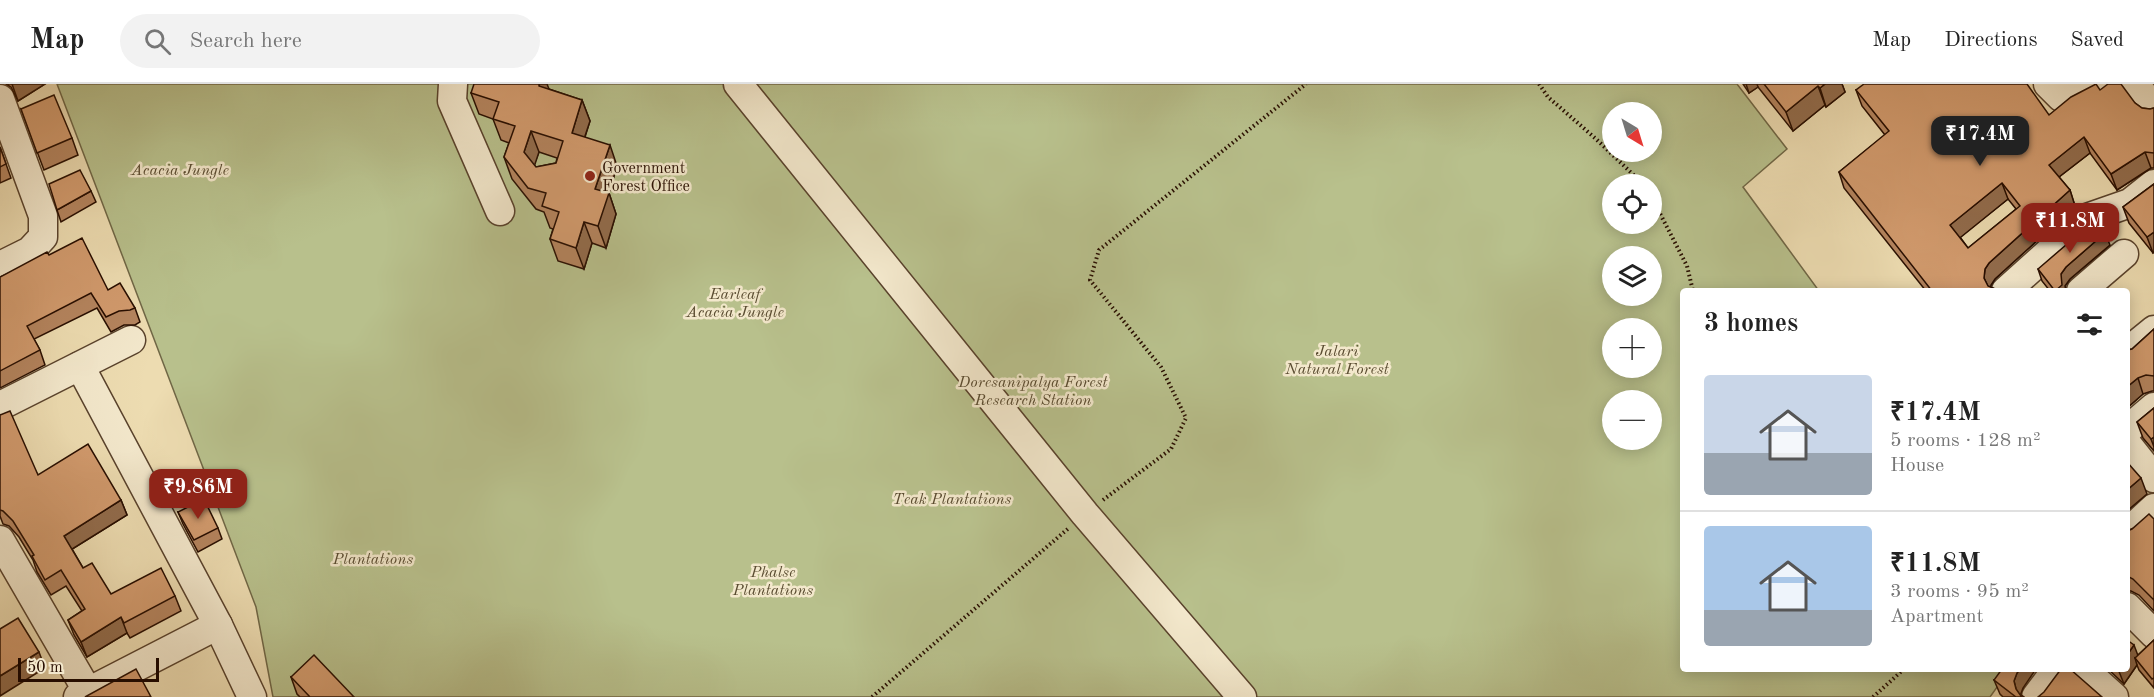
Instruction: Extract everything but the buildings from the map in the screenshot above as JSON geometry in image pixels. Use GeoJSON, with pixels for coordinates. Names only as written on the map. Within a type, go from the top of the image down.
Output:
{"type":"FeatureCollection","features":[{"type":"Feature","properties":{"kind":"street"},"geometry":{"type":"LineString","coordinates":[[453,84],[452,101],[500,211]]}},
{"type":"Feature","properties":{"kind":"street"},"geometry":{"type":"LineString","coordinates":[[738,84],[1085,514],[1242,697]]}},
{"type":"Feature","properties":{"kind":"street"},"geometry":{"type":"LineString","coordinates":[[2048,84],[2061,97],[2072,98],[2097,84]]}},
{"type":"Feature","properties":{"kind":"street"},"geometry":{"type":"LineString","coordinates":[[2135,84],[2154,109]]}},
{"type":"Feature","properties":{"kind":"street"},"geometry":{"type":"LineString","coordinates":[[0,99],[43,216],[43,237],[30,251],[0,266]]}},
{"type":"Feature","properties":{"kind":"street"},"geometry":{"type":"LineString","coordinates":[[2009,288],[2088,218],[2130,203],[2154,184]]}},
{"type":"Feature","properties":{"kind":"street"},"geometry":{"type":"LineString","coordinates":[[2084,288],[2124,254]]}},
{"type":"Feature","properties":{"kind":"street"},"geometry":{"type":"LineString","coordinates":[[2130,350],[2154,330]]}},
{"type":"Feature","properties":{"kind":"street"},"geometry":{"type":"LineString","coordinates":[[0,406],[131,340]]}},
{"type":"Feature","properties":{"kind":"street"},"geometry":{"type":"LineString","coordinates":[[80,366],[218,625],[252,697]]}},
{"type":"Feature","properties":{"kind":"street"},"geometry":{"type":"LineString","coordinates":[[2130,427],[2154,407]]}},
{"type":"Feature","properties":{"kind":"street"},"geometry":{"type":"LineString","coordinates":[[2130,448],[2154,478]]}},
{"type":"Feature","properties":{"kind":"street"},"geometry":{"type":"LineString","coordinates":[[2130,529],[2154,508]]}},
{"type":"Feature","properties":{"kind":"street"},"geometry":{"type":"LineString","coordinates":[[0,540],[83,695],[218,625]]}},
{"type":"Feature","properties":{"kind":"street"},"geometry":{"type":"LineString","coordinates":[[2130,610],[2154,634]]}},
{"type":"Feature","properties":{"kind":"street"},"geometry":{"type":"LineString","coordinates":[[2036,697],[2054,672]]}},
{"type":"Feature","properties":{"kind":"street"},"geometry":{"type":"LineString","coordinates":[[2086,672],[2114,697]]}},
{"type":"Feature","properties":{"kind":"path"},"geometry":{"type":"LineString","coordinates":[[872,697],[1085,514],[1171,449],[1186,418],[1161,367],[1090,280],[1099,250],[1306,84]]}},
{"type":"Feature","properties":{"kind":"path"},"geometry":{"type":"LineString","coordinates":[[1539,84],[1548,97],[1633,174]]}},
{"type":"Feature","properties":{"kind":"path"},"geometry":{"type":"LineString","coordinates":[[1662,217],[1687,266],[1692,288]]}},
{"type":"Feature","properties":{"kind":"path"},"geometry":{"type":"LineString","coordinates":[[1873,697],[1901,672]]}},
{"type":"Feature","properties":{"kind":"green space","name":"Doresanipalya Forest Research Station"},"geometry":{"type":"Polygon","coordinates":[[[57,84],[1737,84],[1787,149],[1743,187],[1817,288],[1680,288],[1680,672],[2008,672],[1990,697],[273,697],[256,607],[57,84]]]}},
{"type":"Feature","properties":{"kind":"place","name":"Government Forest Office"},"geometry":{"type":"Point","coordinates":[590,176]}},
{"type":"Feature","properties":{"kind":"park label","name":"Acacia Jungle"},"geometry":{"type":"Point","coordinates":[180,169]}},
{"type":"Feature","properties":{"kind":"park label","name":"Earleaf Acacia Jungle"},"geometry":{"type":"Point","coordinates":[735,302]}},
{"type":"Feature","properties":{"kind":"park label","name":"Jalari Natural Forest"},"geometry":{"type":"Point","coordinates":[1337,359]}},
{"type":"Feature","properties":{"kind":"park label","name":"Teak Plantations"},"geometry":{"type":"Point","coordinates":[952,498]}},
{"type":"Feature","properties":{"kind":"park label","name":"Plantations"},"geometry":{"type":"Point","coordinates":[373,558]}},
{"type":"Feature","properties":{"kind":"park label","name":"Phalse Plantations"},"geometry":{"type":"Point","coordinates":[773,580]}}]}
